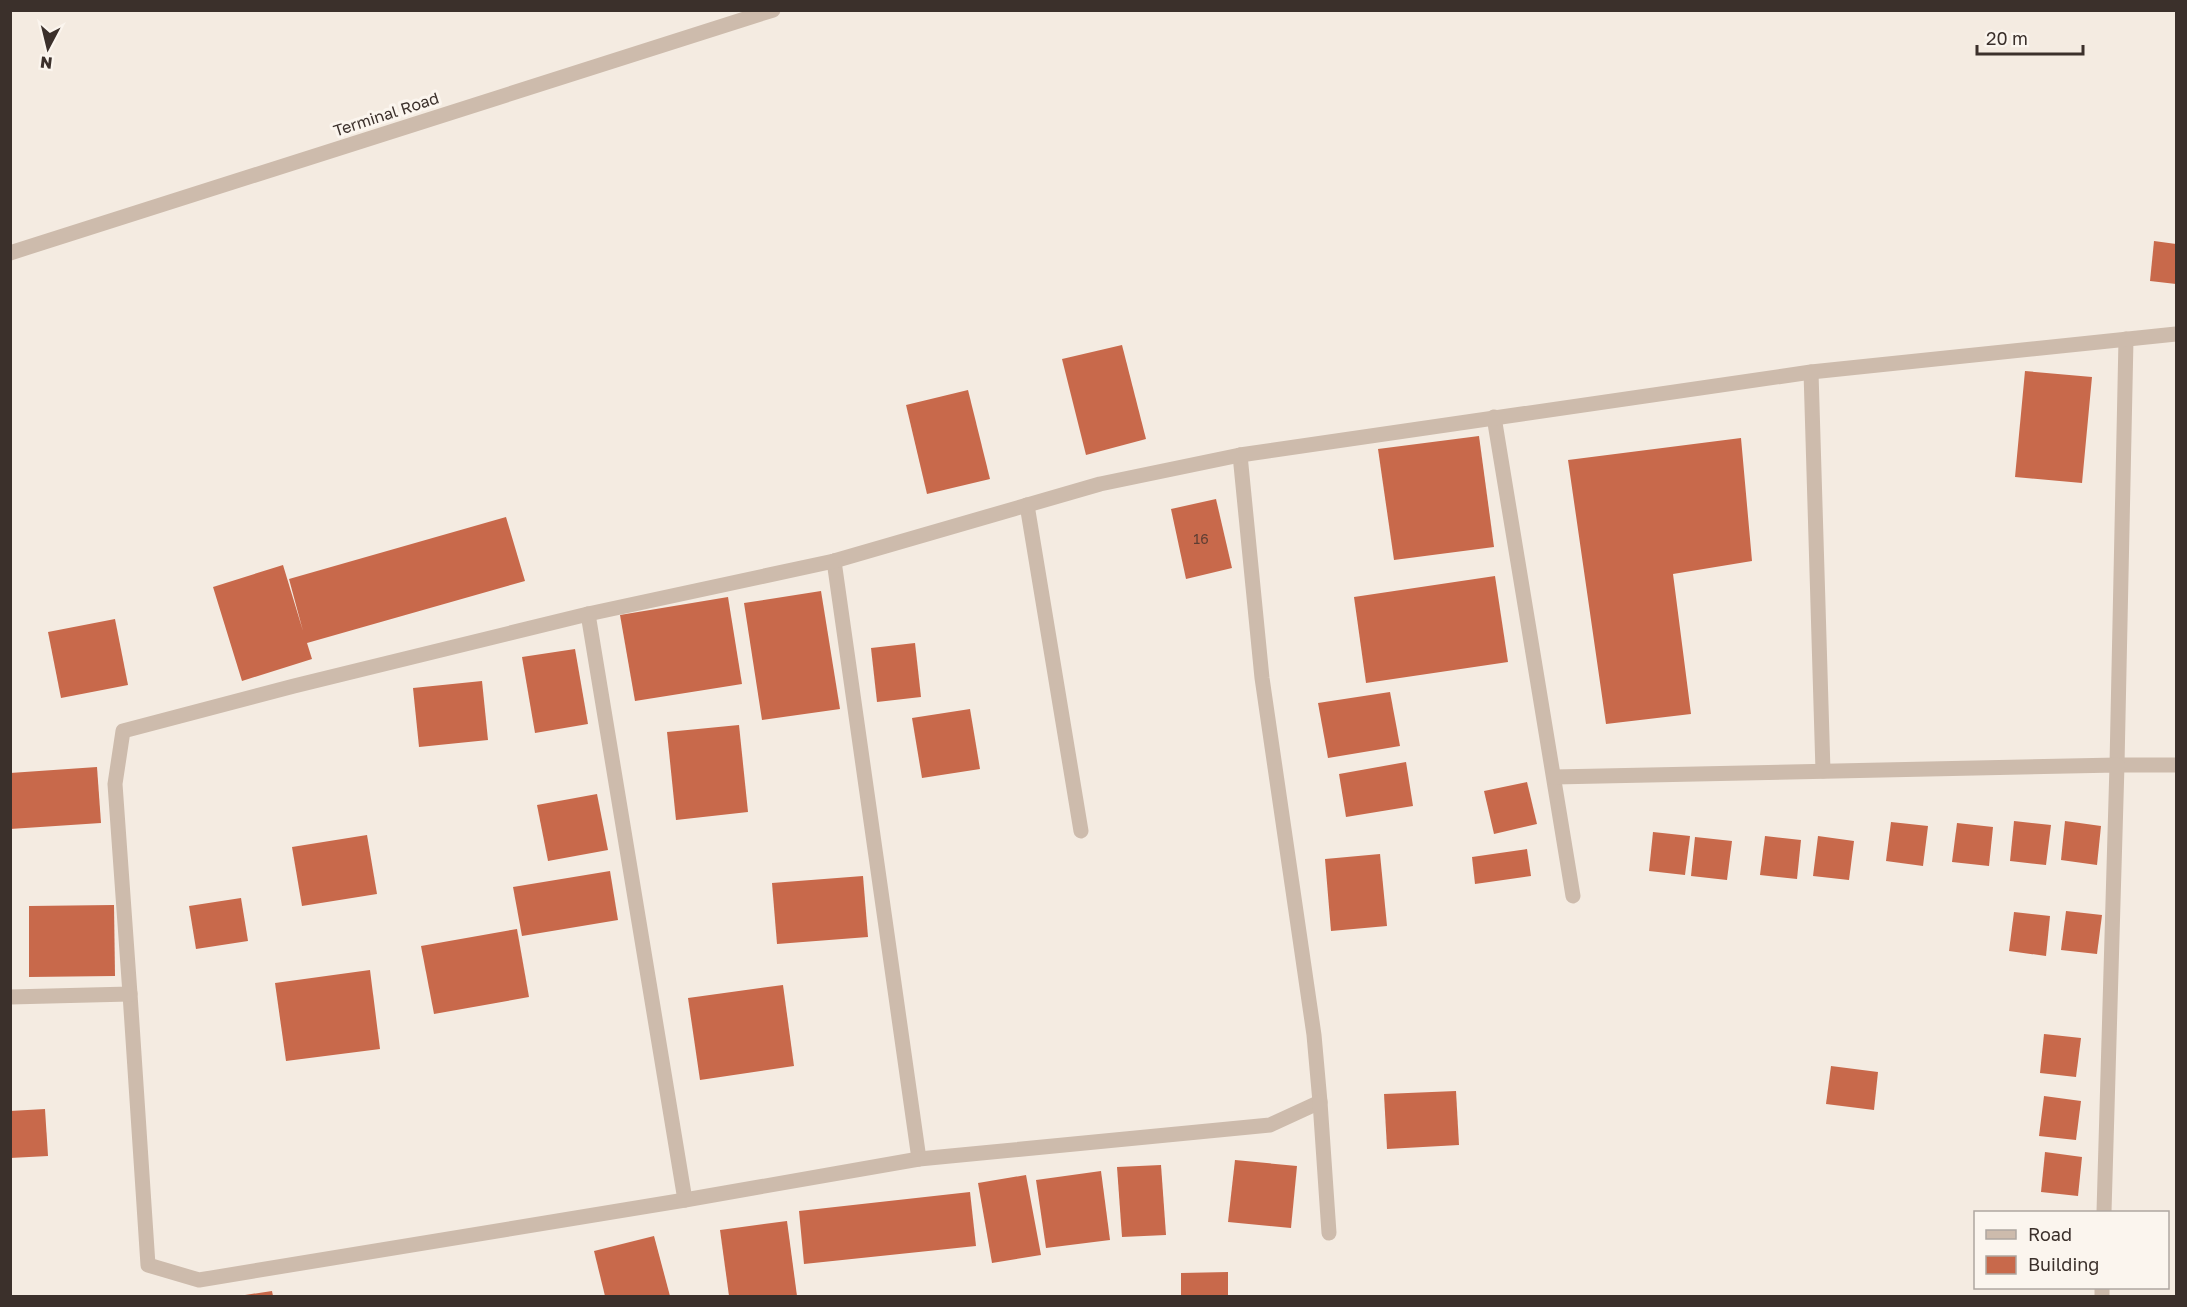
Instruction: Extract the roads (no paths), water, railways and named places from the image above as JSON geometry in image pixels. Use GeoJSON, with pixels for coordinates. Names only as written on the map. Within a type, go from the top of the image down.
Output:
{"type":"FeatureCollection","features":[{"type":"Feature","properties":{"kind":"street","name":"Terminal Road"},"geometry":{"type":"LineString","coordinates":[[10,253],[773,10]]}},
{"type":"Feature","properties":{"kind":"street"},"geometry":{"type":"LineString","coordinates":[[1320,1102],[1270,1125],[919,1159],[199,1280],[148,1265],[115,784],[123,731],[294,686],[588,614],[834,561],[1100,484],[1240,455],[1811,372],[2176,334]]}},
{"type":"Feature","properties":{"kind":"street"},"geometry":{"type":"LineString","coordinates":[[2104,1211],[2126,339]]}},
{"type":"Feature","properties":{"kind":"street"},"geometry":{"type":"LineString","coordinates":[[1811,372],[1823,771]]}},
{"type":"Feature","properties":{"kind":"street"},"geometry":{"type":"LineString","coordinates":[[1494,417],[1574,897]]}},
{"type":"Feature","properties":{"kind":"street"},"geometry":{"type":"LineString","coordinates":[[1240,455],[1262,678],[1314,1035],[1329,1233]]}},
{"type":"Feature","properties":{"kind":"street"},"geometry":{"type":"LineString","coordinates":[[1027,505],[1081,831]]}},
{"type":"Feature","properties":{"kind":"street"},"geometry":{"type":"LineString","coordinates":[[834,561],[919,1159]]}},
{"type":"Feature","properties":{"kind":"street"},"geometry":{"type":"LineString","coordinates":[[588,614],[685,1200]]}},
{"type":"Feature","properties":{"kind":"street"},"geometry":{"type":"LineString","coordinates":[[1554,777],[2176,765]]}},
{"type":"Feature","properties":{"kind":"street"},"geometry":{"type":"LineString","coordinates":[[10,998],[130,994]]}}]}
